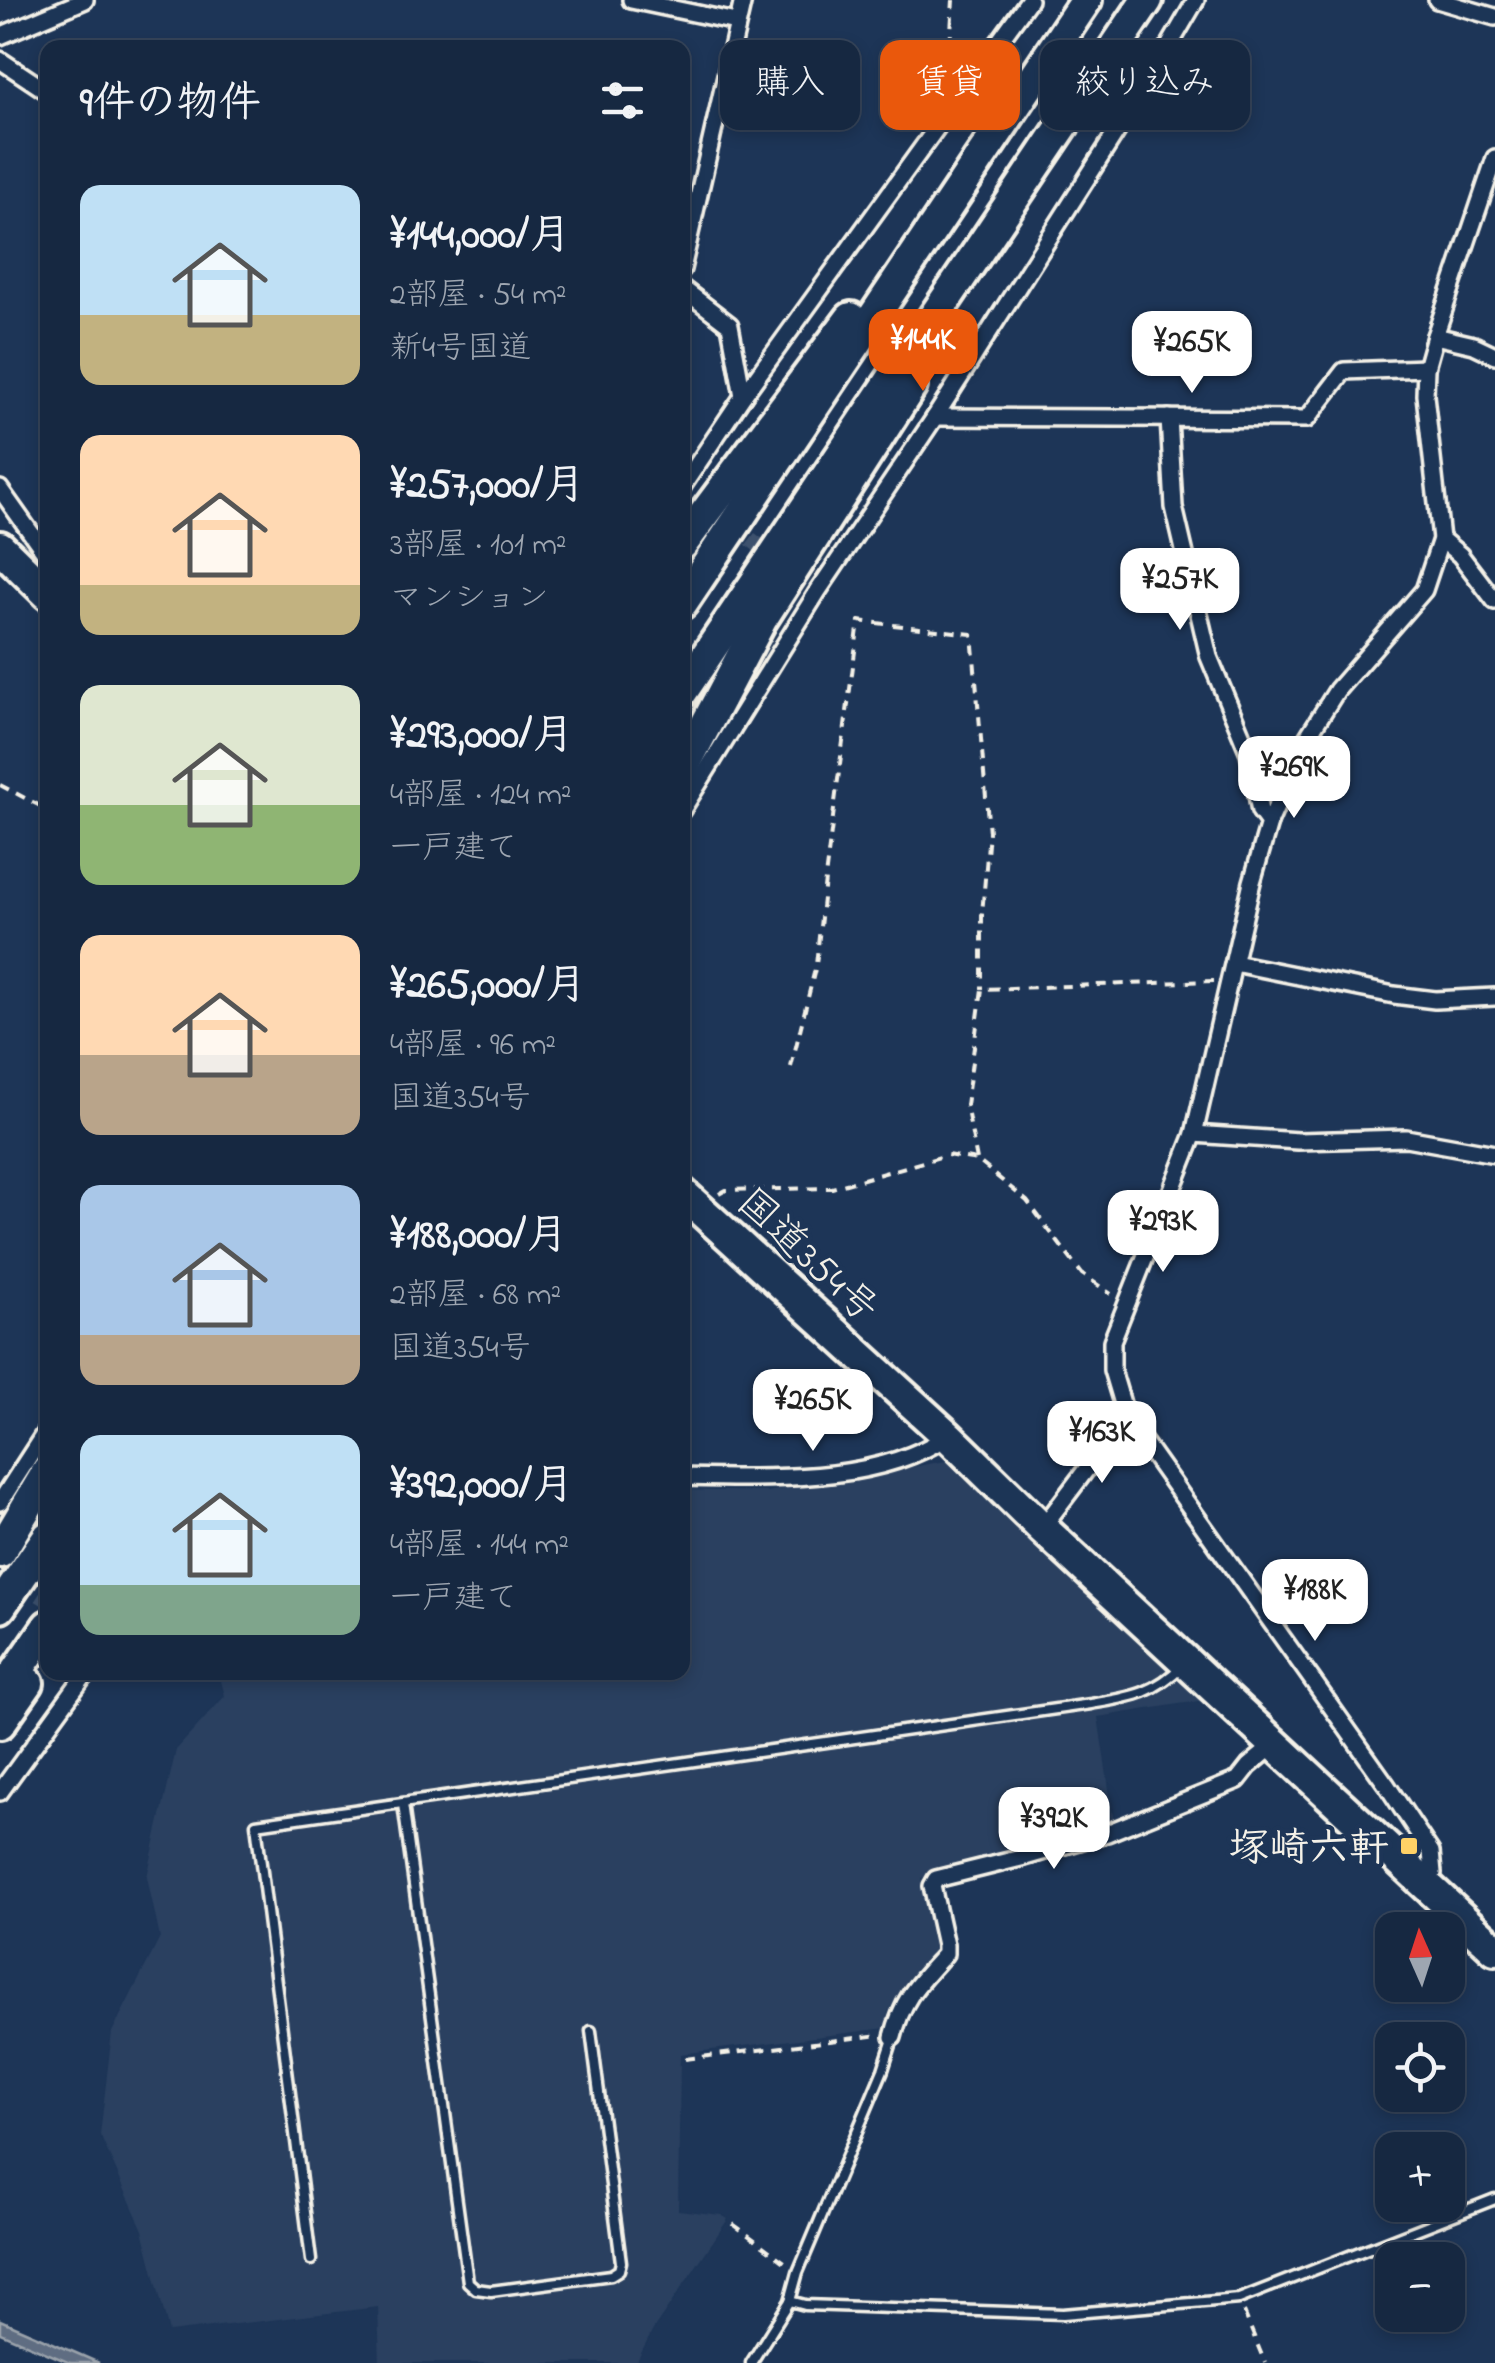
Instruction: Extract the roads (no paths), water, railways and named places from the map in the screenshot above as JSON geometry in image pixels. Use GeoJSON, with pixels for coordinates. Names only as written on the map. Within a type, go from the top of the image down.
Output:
{"type":"FeatureCollection","features":[{"type":"Feature","properties":{"kind":"highway"},"geometry":{"type":"LineString","coordinates":[[690,591],[1086,0]]}},
{"type":"Feature","properties":{"kind":"highway"},"geometry":{"type":"LineString","coordinates":[[690,680],[1147,0]]}},
{"type":"Feature","properties":{"kind":"highway"},"geometry":{"type":"LineString","coordinates":[[690,533],[848,322],[924,243]]}},
{"type":"Feature","properties":{"kind":"highway"},"geometry":{"type":"LineString","coordinates":[[690,755],[761,620],[908,393],[969,266]]}},
{"type":"Feature","properties":{"kind":"highway"},"geometry":{"type":"LineString","coordinates":[[0,548],[40,586]]}},
{"type":"Feature","properties":{"kind":"highway","name":"国道354号"},"geometry":{"type":"LineString","coordinates":[[690,1199],[1495,1950]]}},
{"type":"Feature","properties":{"kind":"highway"},"geometry":{"type":"LineString","coordinates":[[0,1552],[40,1484]]}},
{"type":"Feature","properties":{"kind":"highway"},"geometry":{"type":"LineString","coordinates":[[0,1606],[40,1548]]}},
{"type":"Feature","properties":{"kind":"highway"},"geometry":{"type":"LineString","coordinates":[[0,1696],[40,1638]]}},
{"type":"Feature","properties":{"kind":"highway"},"geometry":{"type":"LineString","coordinates":[[0,1724],[40,1667]]}},
{"type":"Feature","properties":{"kind":"street"},"geometry":{"type":"LineString","coordinates":[[0,36],[85,0]]}},
{"type":"Feature","properties":{"kind":"street"},"geometry":{"type":"LineString","coordinates":[[631,0],[736,22]]}},
{"type":"Feature","properties":{"kind":"street"},"geometry":{"type":"LineString","coordinates":[[690,235],[742,0]]}},
{"type":"Feature","properties":{"kind":"street"},"geometry":{"type":"LineString","coordinates":[[690,487],[743,396],[1029,0]]}},
{"type":"Feature","properties":{"kind":"street"},"geometry":{"type":"LineString","coordinates":[[690,796],[811,586],[936,417],[1196,0]]}},
{"type":"Feature","properties":{"kind":"street"},"geometry":{"type":"LineString","coordinates":[[1437,0],[1495,17]]}},
{"type":"Feature","properties":{"kind":"street"},"geometry":{"type":"LineString","coordinates":[[0,60],[40,87]]}},
{"type":"Feature","properties":{"kind":"street"},"geometry":{"type":"LineString","coordinates":[[1428,1886],[1432,1852],[1126,1416],[1112,1370],[1112,1341],[1194,1134],[1269,823],[1305,741],[1337,690],[1424,590],[1441,539],[1425,395],[1426,368],[1495,158]]}},
{"type":"Feature","properties":{"kind":"street"},"geometry":{"type":"LineString","coordinates":[[690,294],[730,325],[743,396]]}},
{"type":"Feature","properties":{"kind":"street"},"geometry":{"type":"LineString","coordinates":[[1435,336],[1474,344],[1495,354]]}},
{"type":"Feature","properties":{"kind":"street"},"geometry":{"type":"LineString","coordinates":[[936,417],[1307,419],[1344,371],[1426,368]]}},
{"type":"Feature","properties":{"kind":"street"},"geometry":{"type":"LineString","coordinates":[[1168,418],[1174,507],[1208,657],[1249,753],[1260,811],[1269,823]]}},
{"type":"Feature","properties":{"kind":"street"},"geometry":{"type":"LineString","coordinates":[[0,488],[40,546]]}},
{"type":"Feature","properties":{"kind":"street"},"geometry":{"type":"LineString","coordinates":[[1441,539],[1460,555],[1495,602]]}},
{"type":"Feature","properties":{"kind":"street"},"geometry":{"type":"LineString","coordinates":[[1234,963],[1394,996],[1435,1000],[1495,996]]}},
{"type":"Feature","properties":{"kind":"street"},"geometry":{"type":"LineString","coordinates":[[1194,1134],[1298,1140],[1406,1138],[1495,1154]]}},
{"type":"Feature","properties":{"kind":"street"},"geometry":{"type":"LineString","coordinates":[[1042,1528],[1126,1416]]}},
{"type":"Feature","properties":{"kind":"street"},"geometry":{"type":"LineString","coordinates":[[690,1477],[824,1476],[929,1450],[948,1436]]}},
{"type":"Feature","properties":{"kind":"street"},"geometry":{"type":"LineString","coordinates":[[0,1502],[40,1440]]}},
{"type":"Feature","properties":{"kind":"street"},"geometry":{"type":"LineString","coordinates":[[0,1792],[81,1680]]}},
{"type":"Feature","properties":{"kind":"street"},"geometry":{"type":"LineString","coordinates":[[893,2036],[909,1994],[944,1954],[932,1886],[936,1879],[1125,1826],[1238,1780],[1274,1745]]}},
{"type":"Feature","properties":{"kind":"lane"},"geometry":{"type":"LineString","coordinates":[[311,2260],[256,1824],[1091,1704],[1145,1694],[1166,1682],[1186,1662]]}},
{"type":"Feature","properties":{"kind":"lane"},"geometry":{"type":"LineString","coordinates":[[403,1804],[468,2282],[476,2289],[508,2289],[619,2270],[591,2031]]}},
{"type":"Feature","properties":{"kind":"lane"},"geometry":{"type":"LineString","coordinates":[[750,2363],[790,2301],[798,2272],[883,2070],[893,2036]]}},
{"type":"Feature","properties":{"kind":"lane"},"geometry":{"type":"LineString","coordinates":[[790,2301],[908,2310],[1064,2314],[1239,2299],[1495,2200]]}},
{"type":"Feature","properties":{"kind":"tunnel"},"geometry":{"type":"LineString","coordinates":[[732,525],[777,559]]}},
{"type":"Feature","properties":{"kind":"tunnel"},"geometry":{"type":"LineString","coordinates":[[0,1570],[40,1595]]}},
{"type":"Feature","properties":{"kind":"place","name":"塚崎六軒"},"geometry":{"type":"Point","coordinates":[1409,1846]}}]}
